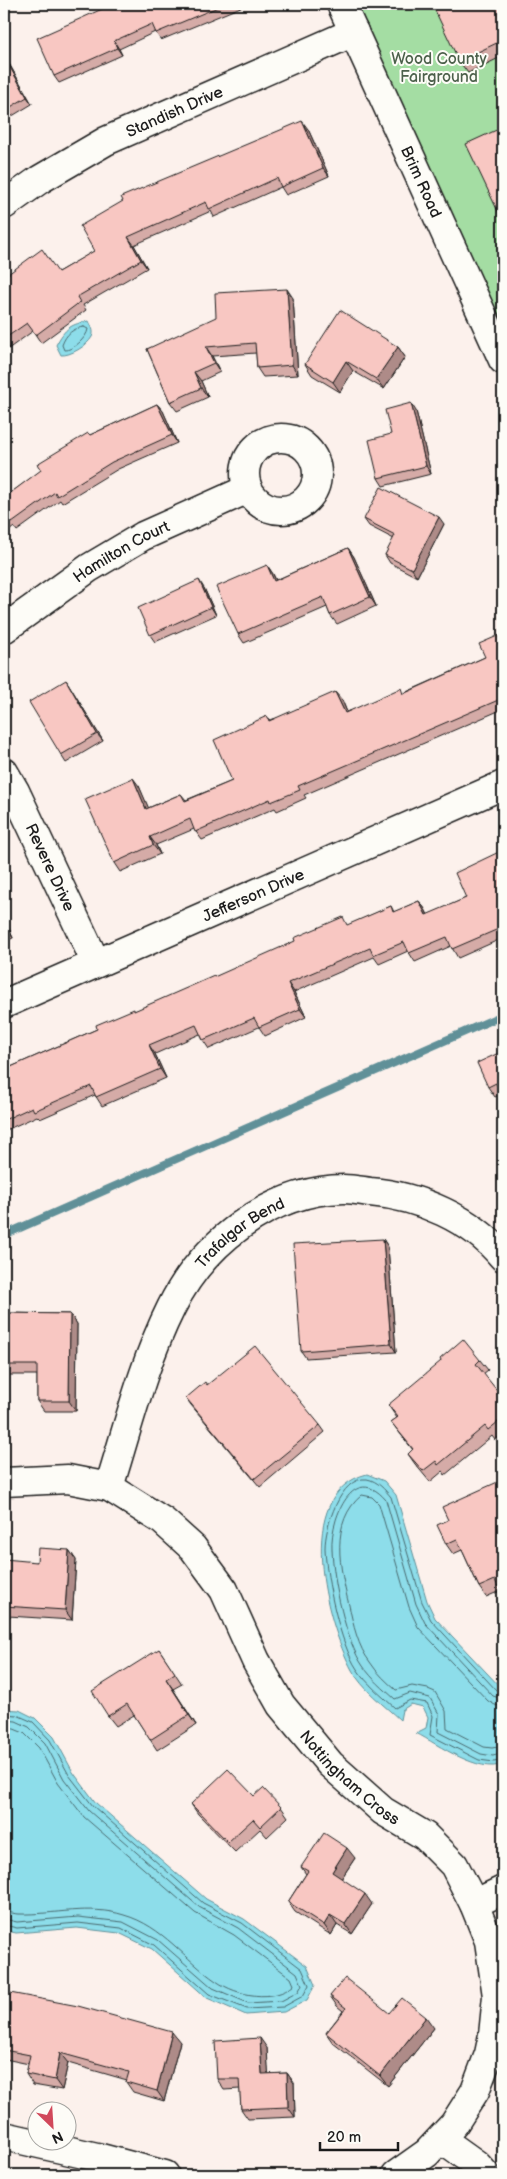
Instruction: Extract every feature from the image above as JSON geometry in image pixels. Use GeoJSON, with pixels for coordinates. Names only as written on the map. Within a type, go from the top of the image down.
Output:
{"type":"FeatureCollection","features":[{"type":"Feature","properties":{"kind":"street","name":"Brim Road"},"geometry":{"type":"LineString","coordinates":[[341,4],[503,360]]}},
{"type":"Feature","properties":{"kind":"street","name":"Standish Drive"},"geometry":{"type":"LineString","coordinates":[[4,205],[39,180],[106,141],[354,32]]}},
{"type":"Feature","properties":{"kind":"street","name":"Hamilton Court"},"geometry":{"type":"LineString","coordinates":[[4,629],[89,568],[143,536],[248,489]]}},
{"type":"Feature","properties":{"kind":"street","name":"Revere Drive"},"geometry":{"type":"LineString","coordinates":[[4,772],[15,791],[96,963]]}},
{"type":"Feature","properties":{"kind":"street","name":"Jefferson Drive"},"geometry":{"type":"LineString","coordinates":[[4,1004],[503,785]]}},
{"type":"Feature","properties":{"kind":"street","name":"Trafalgar Bend"},"geometry":{"type":"LineString","coordinates":[[109,1487],[155,1343],[172,1306],[193,1272],[220,1242],[251,1218],[286,1200],[324,1191],[344,1189],[385,1193],[424,1204],[451,1216],[483,1237],[503,1257]]}},
{"type":"Feature","properties":{"kind":"street","name":"Nottingham Cross"},"geometry":{"type":"LineString","coordinates":[[4,1482],[68,1479],[109,1487],[164,1521],[193,1548],[224,1590],[256,1661],[281,1705],[330,1764],[383,1811],[425,1836],[454,1865],[487,1915],[497,1996],[489,2054],[475,2091],[454,2124],[427,2152],[396,2175]]}},
{"type":"Feature","properties":{"kind":"street"},"geometry":{"type":"LineString","coordinates":[[487,1915],[503,1890]]}},
{"type":"Feature","properties":{"kind":"street"},"geometry":{"type":"LineString","coordinates":[[4,2136],[148,2173]]}},
{"type":"Feature","properties":{"kind":"street"},"geometry":{"type":"LineString","coordinates":[[441,2139],[476,2164],[486,2175]]}},
{"type":"Feature","properties":{"kind":"green space","name":"Wood County Fairground"},"geometry":{"type":"Polygon","coordinates":[[[341,4],[503,4],[503,360],[341,4]]]}},
{"type":"Feature","properties":{"kind":"water"},"geometry":{"type":"Polygon","coordinates":[[[89,321],[93,333],[90,340],[73,352],[61,355],[56,345],[62,334],[73,325],[89,321]]]}},
{"type":"Feature","properties":{"kind":"water"},"geometry":{"type":"Polygon","coordinates":[[[367,1474],[384,1481],[396,1495],[427,1601],[435,1618],[503,1690],[503,1764],[493,1766],[471,1762],[416,1733],[426,1728],[428,1717],[423,1707],[411,1704],[402,1710],[400,1720],[367,1690],[356,1677],[342,1649],[326,1592],[322,1561],[322,1532],[329,1506],[344,1486],[367,1474]]]}},
{"type":"Feature","properties":{"kind":"water"},"geometry":{"type":"Polygon","coordinates":[[[4,1709],[19,1710],[35,1718],[54,1737],[73,1772],[96,1803],[206,1899],[244,1919],[307,1966],[315,1985],[307,2000],[284,2012],[246,2015],[207,1998],[152,1949],[119,1933],[77,1928],[16,1933],[4,1930],[4,1709]]]}},
{"type":"Feature","properties":{"kind":"building"},"geometry":{"type":"Polygon","coordinates":[[[110,4],[225,4],[156,33],[152,24],[114,41],[117,48],[54,76],[37,38],[110,4]]]}},
{"type":"Feature","properties":{"kind":"building"},"geometry":{"type":"Polygon","coordinates":[[[432,4],[503,4],[503,40],[459,61],[432,4]]]}},
{"type":"Feature","properties":{"kind":"building"},"geometry":{"type":"Polygon","coordinates":[[[4,57],[27,97],[4,111],[4,57]]]}},
{"type":"Feature","properties":{"kind":"building"},"geometry":{"type":"Polygon","coordinates":[[[302,121],[323,168],[281,187],[277,178],[209,209],[206,202],[128,237],[141,260],[77,297],[80,302],[36,335],[27,323],[4,339],[4,277],[42,249],[58,272],[94,251],[80,226],[123,201],[121,197],[302,121]]]}},
{"type":"Feature","properties":{"kind":"building"},"geometry":{"type":"Polygon","coordinates":[[[503,127],[503,222],[466,144],[503,127]]]}},
{"type":"Feature","properties":{"kind":"building"},"geometry":{"type":"Polygon","coordinates":[[[287,289],[292,365],[257,368],[255,343],[206,347],[214,363],[194,372],[201,388],[170,402],[147,349],[216,317],[215,293],[287,289]]]}},
{"type":"Feature","properties":{"kind":"building"},"geometry":{"type":"Polygon","coordinates":[[[340,310],[398,347],[376,379],[346,361],[333,382],[305,364],[340,310]]]}},
{"type":"Feature","properties":{"kind":"building"},"geometry":{"type":"Polygon","coordinates":[[[411,403],[426,466],[378,478],[369,440],[391,434],[385,410],[411,403]]]}},
{"type":"Feature","properties":{"kind":"building"},"geometry":{"type":"Polygon","coordinates":[[[157,404],[172,435],[112,462],[57,496],[55,492],[12,523],[9,519],[4,524],[4,496],[41,470],[37,464],[88,433],[90,435],[157,404]]]}},
{"type":"Feature","properties":{"kind":"building"},"geometry":{"type":"Polygon","coordinates":[[[381,487],[439,517],[412,569],[385,555],[395,535],[364,519],[381,487]]]}},
{"type":"Feature","properties":{"kind":"building"},"geometry":{"type":"Polygon","coordinates":[[[348,548],[370,597],[330,615],[323,597],[238,634],[216,587],[267,565],[274,581],[348,548]]]}},
{"type":"Feature","properties":{"kind":"building"},"geometry":{"type":"Polygon","coordinates":[[[199,580],[211,607],[150,635],[138,608],[199,580]]]}},
{"type":"Feature","properties":{"kind":"building"},"geometry":{"type":"Polygon","coordinates":[[[502,634],[503,698],[298,786],[300,790],[271,802],[270,799],[195,832],[190,819],[150,837],[153,845],[114,863],[85,799],[133,778],[146,809],[181,794],[185,801],[232,781],[214,740],[267,716],[269,721],[335,692],[345,713],[401,688],[403,694],[485,657],[479,644],[502,634]]]}},
{"type":"Feature","properties":{"kind":"building"},"geometry":{"type":"Polygon","coordinates":[[[66,680],[97,734],[61,755],[29,702],[66,680]]]}},
{"type":"Feature","properties":{"kind":"building"},"geometry":{"type":"Polygon","coordinates":[[[503,850],[503,927],[452,949],[447,937],[409,953],[404,942],[373,955],[370,948],[288,983],[300,1009],[259,1027],[254,1018],[203,1040],[196,1025],[149,1045],[160,1069],[96,1097],[91,1086],[34,1111],[32,1107],[4,1120],[4,1070],[97,1029],[96,1025],[214,977],[295,941],[294,938],[343,917],[347,925],[391,906],[393,912],[419,901],[426,915],[466,898],[455,873],[503,850]]]}},
{"type":"Feature","properties":{"kind":"building"},"geometry":{"type":"Polygon","coordinates":[[[503,1051],[503,1098],[496,1083],[488,1087],[477,1063],[503,1051]]]}},
{"type":"Feature","properties":{"kind":"building"},"geometry":{"type":"Polygon","coordinates":[[[383,1239],[391,1344],[301,1351],[293,1244],[383,1239]]]}},
{"type":"Feature","properties":{"kind":"building"},"geometry":{"type":"Polygon","coordinates":[[[4,1313],[70,1314],[69,1401],[37,1401],[37,1365],[4,1365],[4,1313]]]}},
{"type":"Feature","properties":{"kind":"building"},"geometry":{"type":"Polygon","coordinates":[[[463,1339],[480,1360],[476,1364],[503,1398],[503,1418],[488,1430],[485,1426],[438,1465],[436,1461],[423,1471],[408,1454],[413,1449],[391,1422],[398,1417],[388,1405],[441,1361],[440,1359],[463,1339]]]}},
{"type":"Feature","properties":{"kind":"building"},"geometry":{"type":"Polygon","coordinates":[[[255,1346],[320,1425],[254,1479],[186,1398],[205,1382],[207,1385],[255,1346]]]}},
{"type":"Feature","properties":{"kind":"building"},"geometry":{"type":"Polygon","coordinates":[[[503,1472],[503,1599],[495,1580],[479,1587],[457,1539],[446,1544],[437,1525],[448,1520],[442,1507],[502,1480],[499,1474],[503,1472]]]}},
{"type":"Feature","properties":{"kind":"building"},"geometry":{"type":"Polygon","coordinates":[[[38,1548],[69,1550],[65,1610],[4,1606],[4,1559],[37,1562],[38,1548]]]}},
{"type":"Feature","properties":{"kind":"building"},"geometry":{"type":"Polygon","coordinates":[[[159,1649],[175,1673],[166,1679],[189,1715],[150,1740],[127,1704],[108,1716],[92,1691],[159,1649]]]}},
{"type":"Feature","properties":{"kind":"building"},"geometry":{"type":"Polygon","coordinates":[[[228,1769],[254,1796],[263,1788],[281,1807],[260,1827],[253,1819],[228,1842],[191,1804],[228,1769]]]}},
{"type":"Feature","properties":{"kind":"building"},"geometry":{"type":"Polygon","coordinates":[[[324,1833],[347,1848],[332,1872],[365,1894],[345,1924],[330,1915],[324,1925],[288,1902],[308,1871],[301,1867],[324,1833]]]}},
{"type":"Feature","properties":{"kind":"building"},"geometry":{"type":"Polygon","coordinates":[[[345,1978],[389,2013],[402,1998],[426,2017],[380,2076],[326,2033],[346,2008],[330,1996],[345,1978]]]}},
{"type":"Feature","properties":{"kind":"building"},"geometry":{"type":"Polygon","coordinates":[[[10,1993],[78,2006],[172,2032],[157,2091],[126,2082],[129,2072],[60,2053],[55,2080],[26,2074],[30,2055],[4,2050],[4,2024],[10,1993]]]}},
{"type":"Feature","properties":{"kind":"building"},"geometry":{"type":"Polygon","coordinates":[[[260,2038],[262,2074],[287,2073],[288,2107],[241,2109],[239,2079],[217,2079],[215,2041],[260,2038]]]}},
{"type":"Feature","properties":{"kind":"waterway"},"geometry":{"type":"LineString","coordinates":[[4,1235],[503,1015]]}}]}
